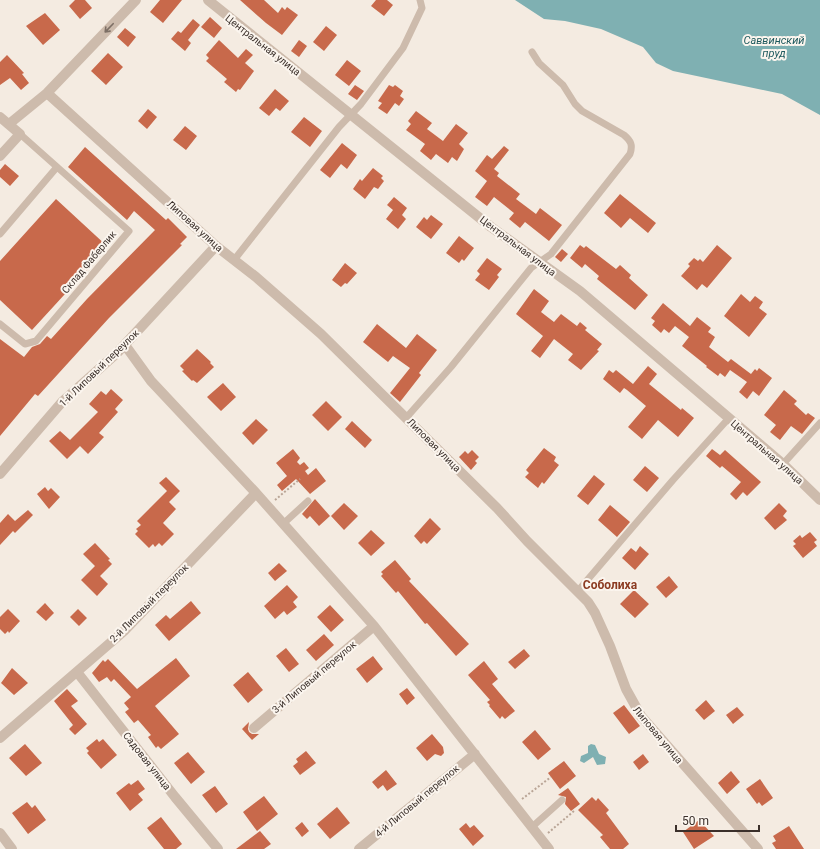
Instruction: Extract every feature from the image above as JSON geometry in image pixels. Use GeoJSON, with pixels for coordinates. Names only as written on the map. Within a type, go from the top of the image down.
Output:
{"type":"FeatureCollection","features":[{"type":"Feature","properties":{"kind":"street"},"geometry":{"type":"LineString","coordinates":[[8,124],[47,93],[136,0]]}},
{"type":"Feature","properties":{"kind":"street","name":"Центральная улица"},"geometry":{"type":"LineString","coordinates":[[208,0],[486,222],[580,291],[783,464],[820,500]]}},
{"type":"Feature","properties":{"kind":"street","name":"Липовая улица"},"geometry":{"type":"LineString","coordinates":[[47,93],[216,246],[321,334],[497,508],[577,592],[595,613],[633,704],[641,716],[758,849]]}},
{"type":"Feature","properties":{"kind":"street"},"geometry":{"type":"LineString","coordinates":[[0,117],[20,134],[0,156]]}},
{"type":"Feature","properties":{"kind":"street","name":"1-й Липовый переулок"},"geometry":{"type":"LineString","coordinates":[[0,474],[62,402],[125,345],[216,246]]}},
{"type":"Feature","properties":{"kind":"street"},"geometry":{"type":"LineString","coordinates":[[125,345],[151,380],[256,493],[374,626],[549,849]]}},
{"type":"Feature","properties":{"kind":"street","name":"2-й Липовый переулок"},"geometry":{"type":"LineString","coordinates":[[0,738],[124,631],[256,493]]}},
{"type":"Feature","properties":{"kind":"street","name":"3-й Липовый переулок"},"geometry":{"type":"LineString","coordinates":[[254,728],[374,626]]}},
{"type":"Feature","properties":{"kind":"street","name":"Садовая улица"},"geometry":{"type":"LineString","coordinates":[[77,672],[175,798],[218,849]]}},
{"type":"Feature","properties":{"kind":"street","name":"4-й Липовый переулок"},"geometry":{"type":"LineString","coordinates":[[360,849],[475,754]]}},
{"type":"Feature","properties":{"kind":"street"},"geometry":{"type":"LineString","coordinates":[[0,833],[12,849]]}},
{"type":"Feature","properties":{"kind":"lane"},"geometry":{"type":"LineString","coordinates":[[234,260],[403,48],[422,8],[420,0]]}},
{"type":"Feature","properties":{"kind":"lane"},"geometry":{"type":"LineString","coordinates":[[406,418],[452,367],[531,268],[550,254],[604,189],[630,154],[632,147],[630,140],[582,111],[575,104],[563,85],[539,63],[532,52]]}},
{"type":"Feature","properties":{"kind":"lane"},"geometry":{"type":"LineString","coordinates":[[0,234],[57,167],[20,134]]}},
{"type":"Feature","properties":{"kind":"lane","name":"Склад Фаберлик"},"geometry":{"type":"LineString","coordinates":[[0,324],[24,344],[36,341],[129,231],[57,167]]}},
{"type":"Feature","properties":{"kind":"lane"},"geometry":{"type":"LineString","coordinates":[[577,592],[673,480],[729,418]]}},
{"type":"Feature","properties":{"kind":"lane"},"geometry":{"type":"LineString","coordinates":[[783,464],[820,423]]}},
{"type":"Feature","properties":{"kind":"lane"},"geometry":{"type":"LineString","coordinates":[[283,524],[308,501]]}},
{"type":"Feature","properties":{"kind":"lane"},"geometry":{"type":"LineString","coordinates":[[532,827],[562,800]]}},
{"type":"Feature","properties":{"kind":"path"},"geometry":{"type":"LineString","coordinates":[[267,506],[300,478]]}},
{"type":"Feature","properties":{"kind":"path"},"geometry":{"type":"LineString","coordinates":[[515,805],[551,777]]}},
{"type":"Feature","properties":{"kind":"path"},"geometry":{"type":"LineString","coordinates":[[541,839],[574,811]]}},
{"type":"Feature","properties":{"kind":"water","name":"Саввинский пруд"},"geometry":{"type":"Polygon","coordinates":[[[515,0],[820,0],[820,115],[782,94],[673,71],[656,63],[643,47],[601,29],[565,21],[544,19],[515,0]]]}},
{"type":"Feature","properties":{"kind":"water"},"geometry":{"type":"Polygon","coordinates":[[[591,744],[595,745],[599,754],[606,757],[605,764],[597,765],[593,757],[584,763],[580,761],[581,756],[588,753],[588,746],[591,744]]]}},
{"type":"Feature","properties":{"kind":"building"},"geometry":{"type":"Polygon","coordinates":[[[75,0],[85,0],[92,8],[80,19],[69,6],[75,0]]]}},
{"type":"Feature","properties":{"kind":"building"},"geometry":{"type":"Polygon","coordinates":[[[160,0],[182,0],[163,23],[150,12],[160,0]]]}},
{"type":"Feature","properties":{"kind":"building"},"geometry":{"type":"Polygon","coordinates":[[[240,0],[264,0],[278,13],[282,7],[285,10],[287,7],[298,15],[282,35],[240,0]]]}},
{"type":"Feature","properties":{"kind":"building"},"geometry":{"type":"Polygon","coordinates":[[[376,0],[387,0],[393,5],[384,16],[371,6],[376,0]]]}},
{"type":"Feature","properties":{"kind":"building"},"geometry":{"type":"Polygon","coordinates":[[[45,13],[60,30],[43,45],[26,26],[45,13]]]}},
{"type":"Feature","properties":{"kind":"building"},"geometry":{"type":"Polygon","coordinates":[[[210,17],[222,28],[214,38],[201,27],[210,17]]]}},
{"type":"Feature","properties":{"kind":"building"},"geometry":{"type":"Polygon","coordinates":[[[193,19],[200,25],[188,40],[191,43],[185,51],[171,39],[178,31],[181,33],[193,19]]]}},
{"type":"Feature","properties":{"kind":"building"},"geometry":{"type":"Polygon","coordinates":[[[326,26],[337,35],[324,51],[313,42],[326,26]]]}},
{"type":"Feature","properties":{"kind":"building"},"geometry":{"type":"Polygon","coordinates":[[[125,28],[136,37],[128,47],[117,37],[125,28]]]}},
{"type":"Feature","properties":{"kind":"building"},"geometry":{"type":"Polygon","coordinates":[[[219,40],[238,58],[246,49],[253,55],[245,63],[254,71],[240,90],[238,89],[236,92],[224,82],[227,79],[206,61],[209,58],[206,55],[219,40]]]}},
{"type":"Feature","properties":{"kind":"building"},"geometry":{"type":"Polygon","coordinates":[[[299,40],[307,46],[299,57],[291,51],[299,40]]]}},
{"type":"Feature","properties":{"kind":"building"},"geometry":{"type":"Polygon","coordinates":[[[108,53],[123,67],[106,85],[91,71],[108,53]]]}},
{"type":"Feature","properties":{"kind":"building"},"geometry":{"type":"Polygon","coordinates":[[[7,55],[24,73],[22,74],[29,83],[21,90],[10,78],[0,85],[0,62],[7,55]]]}},
{"type":"Feature","properties":{"kind":"building"},"geometry":{"type":"Polygon","coordinates":[[[347,60],[361,71],[349,86],[335,75],[347,60]]]}},
{"type":"Feature","properties":{"kind":"building"},"geometry":{"type":"Polygon","coordinates":[[[355,85],[364,91],[357,100],[348,94],[355,85]]]}},
{"type":"Feature","properties":{"kind":"building"},"geometry":{"type":"Polygon","coordinates":[[[389,85],[393,87],[395,85],[403,91],[400,96],[404,99],[399,106],[395,103],[387,114],[378,108],[382,103],[378,101],[389,85]]]}},
{"type":"Feature","properties":{"kind":"building"},"geometry":{"type":"Polygon","coordinates":[[[275,89],[289,101],[280,111],[276,108],[269,116],[259,108],[275,89]]]}},
{"type":"Feature","properties":{"kind":"building"},"geometry":{"type":"Polygon","coordinates":[[[148,109],[157,117],[147,129],[138,121],[148,109]]]}},
{"type":"Feature","properties":{"kind":"building"},"geometry":{"type":"Polygon","coordinates":[[[416,111],[432,123],[427,129],[443,141],[456,124],[468,133],[459,144],[464,149],[457,161],[452,157],[448,163],[436,154],[431,160],[420,151],[425,144],[406,130],[411,124],[408,121],[416,111]]]}},
{"type":"Feature","properties":{"kind":"building"},"geometry":{"type":"Polygon","coordinates":[[[304,117],[322,131],[310,147],[291,132],[304,117]]]}},
{"type":"Feature","properties":{"kind":"building"},"geometry":{"type":"Polygon","coordinates":[[[185,126],[197,136],[186,150],[173,140],[185,126]]]}},
{"type":"Feature","properties":{"kind":"building"},"geometry":{"type":"Polygon","coordinates":[[[342,143],[357,155],[347,169],[341,164],[330,178],[320,170],[342,143]]]}},
{"type":"Feature","properties":{"kind":"building"},"geometry":{"type":"Polygon","coordinates":[[[504,146],[509,150],[494,169],[499,173],[497,176],[520,194],[516,199],[536,214],[540,208],[562,225],[549,241],[525,222],[520,228],[509,219],[514,213],[494,197],[487,206],[475,197],[487,181],[475,171],[487,155],[492,159],[504,146]]]}},
{"type":"Feature","properties":{"kind":"building"},"geometry":{"type":"Polygon","coordinates":[[[85,147],[166,220],[168,218],[187,237],[180,244],[182,245],[109,318],[38,396],[35,394],[0,436],[0,339],[24,357],[32,347],[40,344],[47,336],[51,339],[87,299],[155,230],[134,211],[127,220],[68,167],[85,147]]]}},
{"type":"Feature","properties":{"kind":"building"},"geometry":{"type":"Polygon","coordinates":[[[5,164],[19,176],[10,186],[0,177],[0,170],[5,164]]]}},
{"type":"Feature","properties":{"kind":"building"},"geometry":{"type":"Polygon","coordinates":[[[373,168],[383,176],[381,178],[384,181],[378,189],[374,187],[365,199],[353,189],[360,179],[362,181],[373,168]]]}},
{"type":"Feature","properties":{"kind":"building"},"geometry":{"type":"Polygon","coordinates":[[[620,194],[656,223],[648,233],[630,218],[621,228],[604,213],[620,194]]]}},
{"type":"Feature","properties":{"kind":"building"},"geometry":{"type":"Polygon","coordinates":[[[394,197],[407,208],[402,215],[406,219],[398,229],[386,219],[393,210],[387,205],[394,197]]]}},
{"type":"Feature","properties":{"kind":"building"},"geometry":{"type":"Polygon","coordinates":[[[56,199],[108,247],[32,330],[0,300],[0,261],[56,199]]]}},
{"type":"Feature","properties":{"kind":"building"},"geometry":{"type":"Polygon","coordinates":[[[431,215],[443,224],[431,239],[416,227],[424,217],[427,220],[431,215]]]}},
{"type":"Feature","properties":{"kind":"building"},"geometry":{"type":"Polygon","coordinates":[[[459,236],[474,248],[464,261],[462,259],[459,263],[446,253],[459,236]]]}},
{"type":"Feature","properties":{"kind":"building"},"geometry":{"type":"Polygon","coordinates":[[[580,245],[584,248],[586,246],[616,269],[620,265],[631,275],[629,278],[648,295],[635,310],[597,279],[599,276],[585,264],[582,268],[570,258],[580,245]]]}},
{"type":"Feature","properties":{"kind":"building"},"geometry":{"type":"Polygon","coordinates":[[[717,245],[732,258],[707,288],[702,284],[697,290],[681,276],[690,266],[688,264],[694,258],[698,261],[700,259],[703,262],[717,245]]]}},
{"type":"Feature","properties":{"kind":"building"},"geometry":{"type":"Polygon","coordinates":[[[562,249],[568,254],[561,262],[555,257],[562,249]]]}},
{"type":"Feature","properties":{"kind":"building"},"geometry":{"type":"Polygon","coordinates":[[[487,258],[502,269],[497,275],[499,277],[489,290],[475,280],[480,274],[477,271],[487,258]]]}},
{"type":"Feature","properties":{"kind":"building"},"geometry":{"type":"Polygon","coordinates":[[[345,263],[357,273],[347,284],[345,283],[341,287],[332,280],[345,263]]]}},
{"type":"Feature","properties":{"kind":"building"},"geometry":{"type":"Polygon","coordinates":[[[534,289],[549,301],[541,312],[554,322],[561,314],[577,326],[580,322],[587,328],[585,330],[602,344],[597,350],[599,351],[581,370],[568,360],[573,354],[554,339],[540,358],[531,351],[543,336],[516,314],[534,289]]]}},
{"type":"Feature","properties":{"kind":"building"},"geometry":{"type":"Polygon","coordinates":[[[741,294],[750,302],[755,296],[763,302],[759,308],[767,314],[749,337],[724,316],[741,294]]]}},
{"type":"Feature","properties":{"kind":"building"},"geometry":{"type":"Polygon","coordinates":[[[663,303],[690,326],[697,317],[711,328],[708,332],[715,337],[709,347],[728,362],[731,359],[751,374],[755,369],[757,371],[759,368],[772,378],[759,396],[753,391],[747,399],[739,392],[747,382],[730,370],[725,377],[720,373],[718,376],[706,367],[707,366],[682,346],[689,337],[675,326],[669,333],[664,329],[661,333],[652,325],[655,321],[651,318],[663,303]]]}},
{"type":"Feature","properties":{"kind":"building"},"geometry":{"type":"Polygon","coordinates":[[[377,324],[406,348],[417,334],[437,350],[419,373],[421,375],[400,402],[390,393],[410,368],[393,356],[388,362],[363,342],[377,324]]]}},
{"type":"Feature","properties":{"kind":"building"},"geometry":{"type":"Polygon","coordinates":[[[197,349],[211,362],[210,363],[214,367],[197,383],[193,380],[192,381],[182,371],[184,370],[180,366],[197,349]]]}},
{"type":"Feature","properties":{"kind":"building"},"geometry":{"type":"Polygon","coordinates":[[[648,366],[657,374],[649,384],[681,410],[682,408],[694,418],[678,437],[658,420],[642,439],[628,427],[646,406],[624,388],[620,393],[603,379],[609,370],[613,373],[616,370],[633,384],[648,366]]]}},
{"type":"Feature","properties":{"kind":"building"},"geometry":{"type":"Polygon","coordinates":[[[223,383],[236,397],[221,411],[207,397],[223,383]]]}},
{"type":"Feature","properties":{"kind":"building"},"geometry":{"type":"Polygon","coordinates":[[[111,389],[123,400],[115,409],[118,412],[99,433],[104,437],[88,454],[80,446],[67,459],[49,441],[60,431],[70,440],[98,412],[89,404],[101,391],[106,395],[111,389]]]}},
{"type":"Feature","properties":{"kind":"building"},"geometry":{"type":"Polygon","coordinates":[[[784,390],[797,401],[794,404],[806,415],[808,413],[815,418],[802,434],[791,426],[780,440],[770,432],[776,425],[764,415],[784,390]]]}},
{"type":"Feature","properties":{"kind":"building"},"geometry":{"type":"Polygon","coordinates":[[[326,401],[342,417],[328,431],[312,415],[326,401]]]}},
{"type":"Feature","properties":{"kind":"building"},"geometry":{"type":"Polygon","coordinates":[[[256,419],[268,430],[253,445],[242,433],[256,419]]]}},
{"type":"Feature","properties":{"kind":"building"},"geometry":{"type":"Polygon","coordinates":[[[352,421],[372,440],[365,448],[345,429],[352,421]]]}},
{"type":"Feature","properties":{"kind":"building"},"geometry":{"type":"Polygon","coordinates":[[[544,448],[556,457],[554,461],[559,465],[544,484],[542,482],[538,488],[525,477],[529,473],[526,470],[544,448]]]}},
{"type":"Feature","properties":{"kind":"building"},"geometry":{"type":"Polygon","coordinates":[[[293,449],[300,458],[297,462],[300,465],[304,462],[309,468],[305,471],[308,475],[316,468],[326,481],[310,494],[296,479],[282,491],[277,485],[287,476],[276,463],[293,449]]]}},
{"type":"Feature","properties":{"kind":"building"},"geometry":{"type":"Polygon","coordinates":[[[712,449],[720,455],[725,450],[761,482],[747,496],[743,492],[736,500],[730,494],[741,482],[722,466],[720,468],[706,456],[712,449]]]}},
{"type":"Feature","properties":{"kind":"building"},"geometry":{"type":"Polygon","coordinates":[[[472,450],[479,457],[475,461],[477,463],[471,470],[459,457],[465,451],[468,454],[472,450]]]}},
{"type":"Feature","properties":{"kind":"building"},"geometry":{"type":"Polygon","coordinates":[[[645,466],[659,478],[647,492],[633,480],[645,466]]]}},
{"type":"Feature","properties":{"kind":"building"},"geometry":{"type":"Polygon","coordinates":[[[594,475],[605,484],[588,505],[577,496],[594,475]]]}},
{"type":"Feature","properties":{"kind":"building"},"geometry":{"type":"Polygon","coordinates":[[[166,477],[180,491],[169,502],[176,509],[163,523],[174,534],[162,546],[159,543],[155,547],[153,544],[149,548],[135,534],[138,531],[136,529],[141,525],[137,521],[167,491],[159,483],[166,477]]]}},
{"type":"Feature","properties":{"kind":"building"},"geometry":{"type":"Polygon","coordinates":[[[45,487],[48,491],[51,488],[60,497],[49,509],[37,494],[45,487]]]}},
{"type":"Feature","properties":{"kind":"building"},"geometry":{"type":"Polygon","coordinates":[[[315,499],[330,516],[319,526],[310,516],[307,519],[302,514],[315,499]]]}},
{"type":"Feature","properties":{"kind":"building"},"geometry":{"type":"Polygon","coordinates":[[[344,503],[358,516],[344,530],[331,516],[344,503]]]}},
{"type":"Feature","properties":{"kind":"building"},"geometry":{"type":"Polygon","coordinates":[[[779,503],[787,511],[783,516],[787,520],[775,530],[764,518],[779,503]]]}},
{"type":"Feature","properties":{"kind":"building"},"geometry":{"type":"Polygon","coordinates":[[[610,505],[630,522],[617,537],[598,520],[610,505]]]}},
{"type":"Feature","properties":{"kind":"building"},"geometry":{"type":"Polygon","coordinates":[[[28,510],[33,515],[15,533],[13,531],[0,545],[0,523],[8,514],[15,521],[28,510]]]}},
{"type":"Feature","properties":{"kind":"building"},"geometry":{"type":"Polygon","coordinates":[[[430,518],[441,529],[427,544],[424,541],[421,544],[414,536],[430,518]]]}},
{"type":"Feature","properties":{"kind":"building"},"geometry":{"type":"Polygon","coordinates":[[[371,530],[385,543],[371,556],[358,543],[371,530]]]}},
{"type":"Feature","properties":{"kind":"building"},"geometry":{"type":"Polygon","coordinates":[[[810,532],[817,540],[814,542],[817,546],[803,558],[793,546],[796,544],[793,541],[800,535],[802,538],[810,532]]]}},
{"type":"Feature","properties":{"kind":"building"},"geometry":{"type":"Polygon","coordinates":[[[95,543],[110,559],[108,560],[112,564],[100,576],[108,584],[97,596],[81,580],[95,566],[83,554],[95,543]]]}},
{"type":"Feature","properties":{"kind":"building"},"geometry":{"type":"Polygon","coordinates":[[[640,546],[649,554],[635,570],[622,558],[631,548],[636,552],[640,546]]]}},
{"type":"Feature","properties":{"kind":"building"},"geometry":{"type":"Polygon","coordinates":[[[395,560],[411,579],[409,581],[469,644],[456,656],[427,623],[425,624],[398,591],[396,593],[381,576],[383,574],[381,572],[395,560]]]}},
{"type":"Feature","properties":{"kind":"building"},"geometry":{"type":"Polygon","coordinates":[[[279,563],[287,571],[275,581],[268,573],[279,563]]]}},
{"type":"Feature","properties":{"kind":"building"},"geometry":{"type":"Polygon","coordinates":[[[669,576],[678,587],[666,598],[656,587],[669,576]]]}},
{"type":"Feature","properties":{"kind":"building"},"geometry":{"type":"Polygon","coordinates":[[[287,585],[298,597],[293,602],[297,607],[287,615],[284,611],[275,619],[264,606],[287,585]]]}},
{"type":"Feature","properties":{"kind":"building"},"geometry":{"type":"Polygon","coordinates":[[[634,590],[649,604],[635,618],[620,604],[634,590]]]}},
{"type":"Feature","properties":{"kind":"building"},"geometry":{"type":"Polygon","coordinates":[[[191,601],[201,613],[169,641],[155,625],[166,615],[170,619],[191,601]]]}},
{"type":"Feature","properties":{"kind":"building"},"geometry":{"type":"Polygon","coordinates":[[[45,603],[54,613],[46,621],[36,612],[45,603]]]}},
{"type":"Feature","properties":{"kind":"building"},"geometry":{"type":"Polygon","coordinates":[[[330,605],[344,620],[331,632],[317,617],[330,605]]]}},
{"type":"Feature","properties":{"kind":"building"},"geometry":{"type":"Polygon","coordinates":[[[8,609],[20,621],[9,633],[8,631],[5,634],[0,629],[0,617],[8,609]]]}},
{"type":"Feature","properties":{"kind":"building"},"geometry":{"type":"Polygon","coordinates":[[[78,609],[87,618],[79,626],[70,617],[78,609]]]}},
{"type":"Feature","properties":{"kind":"building"},"geometry":{"type":"Polygon","coordinates":[[[324,634],[334,645],[316,661],[306,650],[324,634]]]}},
{"type":"Feature","properties":{"kind":"building"},"geometry":{"type":"Polygon","coordinates":[[[286,648],[299,664],[289,672],[276,656],[286,648]]]}},
{"type":"Feature","properties":{"kind":"building"},"geometry":{"type":"Polygon","coordinates":[[[524,649],[530,656],[515,669],[508,662],[524,649]]]}},
{"type":"Feature","properties":{"kind":"building"},"geometry":{"type":"Polygon","coordinates":[[[373,656],[383,669],[367,683],[356,669],[373,656]]]}},
{"type":"Feature","properties":{"kind":"building"},"geometry":{"type":"Polygon","coordinates":[[[176,658],[190,676],[155,706],[179,734],[161,749],[158,746],[156,748],[148,737],[151,735],[138,720],[134,723],[125,712],[129,709],[124,703],[131,697],[114,679],[111,682],[107,677],[99,682],[92,673],[103,660],[105,662],[108,659],[137,689],[176,658]]]}},
{"type":"Feature","properties":{"kind":"building"},"geometry":{"type":"Polygon","coordinates":[[[484,661],[498,679],[492,684],[515,711],[505,719],[502,716],[500,719],[489,706],[490,705],[487,702],[490,700],[468,675],[484,661]]]}},
{"type":"Feature","properties":{"kind":"building"},"geometry":{"type":"Polygon","coordinates":[[[12,668],[28,683],[14,695],[1,683],[12,668]]]}},
{"type":"Feature","properties":{"kind":"building"},"geometry":{"type":"Polygon","coordinates":[[[248,672],[263,690],[248,703],[233,685],[248,672]]]}},
{"type":"Feature","properties":{"kind":"building"},"geometry":{"type":"Polygon","coordinates":[[[407,688],[415,698],[407,705],[399,694],[407,688]]]}},
{"type":"Feature","properties":{"kind":"building"},"geometry":{"type":"Polygon","coordinates":[[[67,689],[78,701],[71,706],[87,724],[75,735],[69,729],[73,725],[54,701],[67,689]]]}},
{"type":"Feature","properties":{"kind":"building"},"geometry":{"type":"Polygon","coordinates":[[[706,700],[715,711],[704,720],[695,710],[706,700]]]}},
{"type":"Feature","properties":{"kind":"building"},"geometry":{"type":"Polygon","coordinates":[[[624,705],[640,726],[629,734],[613,713],[624,705]]]}},
{"type":"Feature","properties":{"kind":"building"},"geometry":{"type":"Polygon","coordinates":[[[737,707],[744,715],[733,724],[726,715],[737,707]]]}},
{"type":"Feature","properties":{"kind":"building"},"geometry":{"type":"Polygon","coordinates":[[[249,722],[249,732],[252,734],[259,734],[252,740],[242,729],[249,722]]]}},
{"type":"Feature","properties":{"kind":"building"},"geometry":{"type":"Polygon","coordinates":[[[535,730],[551,749],[538,760],[522,742],[535,730]]]}},
{"type":"Feature","properties":{"kind":"building"},"geometry":{"type":"Polygon","coordinates":[[[432,734],[443,747],[444,753],[441,756],[435,754],[427,761],[416,748],[432,734]]]}},
{"type":"Feature","properties":{"kind":"building"},"geometry":{"type":"Polygon","coordinates":[[[97,739],[99,742],[103,739],[117,755],[101,769],[87,753],[89,751],[86,748],[97,739]]]}},
{"type":"Feature","properties":{"kind":"building"},"geometry":{"type":"Polygon","coordinates":[[[25,744],[42,763],[26,776],[9,758],[25,744]]]}},
{"type":"Feature","properties":{"kind":"building"},"geometry":{"type":"Polygon","coordinates":[[[306,751],[316,763],[300,775],[293,766],[298,762],[296,759],[306,751]]]}},
{"type":"Feature","properties":{"kind":"building"},"geometry":{"type":"Polygon","coordinates":[[[188,752],[205,772],[191,784],[174,763],[188,752]]]}},
{"type":"Feature","properties":{"kind":"building"},"geometry":{"type":"Polygon","coordinates":[[[643,754],[649,762],[639,770],[633,762],[643,754]]]}},
{"type":"Feature","properties":{"kind":"building"},"geometry":{"type":"Polygon","coordinates":[[[564,761],[576,776],[560,789],[548,773],[564,761]]]}},
{"type":"Feature","properties":{"kind":"building"},"geometry":{"type":"Polygon","coordinates":[[[386,770],[397,784],[387,791],[383,785],[378,789],[372,782],[386,770]]]}},
{"type":"Feature","properties":{"kind":"building"},"geometry":{"type":"Polygon","coordinates":[[[731,771],[740,782],[727,794],[718,783],[731,771]]]}},
{"type":"Feature","properties":{"kind":"building"},"geometry":{"type":"Polygon","coordinates":[[[760,779],[773,798],[762,806],[759,802],[757,804],[746,789],[760,779]]]}},
{"type":"Feature","properties":{"kind":"building"},"geometry":{"type":"Polygon","coordinates":[[[138,780],[145,789],[138,794],[143,800],[130,811],[116,793],[129,783],[131,785],[138,780]]]}},
{"type":"Feature","properties":{"kind":"building"},"geometry":{"type":"Polygon","coordinates":[[[215,786],[228,804],[216,813],[202,795],[215,786]]]}},
{"type":"Feature","properties":{"kind":"building"},"geometry":{"type":"Polygon","coordinates":[[[568,788],[580,804],[571,811],[565,804],[566,797],[558,795],[568,788]]]}},
{"type":"Feature","properties":{"kind":"building"},"geometry":{"type":"Polygon","coordinates":[[[264,796],[278,814],[257,831],[243,812],[264,796]]]}},
{"type":"Feature","properties":{"kind":"building"},"geometry":{"type":"Polygon","coordinates":[[[592,797],[596,801],[598,798],[609,810],[606,813],[629,844],[623,849],[610,849],[600,837],[603,835],[578,810],[592,797]]]}},
{"type":"Feature","properties":{"kind":"building"},"geometry":{"type":"Polygon","coordinates":[[[27,802],[32,808],[35,805],[46,820],[28,834],[12,813],[27,802]]]}},
{"type":"Feature","properties":{"kind":"building"},"geometry":{"type":"Polygon","coordinates":[[[337,807],[350,823],[330,839],[317,824],[337,807]]]}},
{"type":"Feature","properties":{"kind":"building"},"geometry":{"type":"Polygon","coordinates":[[[161,817],[182,844],[176,849],[164,849],[147,828],[161,817]]]}},
{"type":"Feature","properties":{"kind":"building"},"geometry":{"type":"Polygon","coordinates":[[[699,820],[714,836],[694,849],[683,832],[699,820]]]}},
{"type":"Feature","properties":{"kind":"building"},"geometry":{"type":"Polygon","coordinates":[[[302,822],[309,831],[302,837],[295,828],[302,822]]]}},
{"type":"Feature","properties":{"kind":"building"},"geometry":{"type":"Polygon","coordinates":[[[466,823],[470,828],[474,825],[484,836],[473,846],[459,829],[466,823]]]}},
{"type":"Feature","properties":{"kind":"building"},"geometry":{"type":"Polygon","coordinates":[[[789,826],[804,849],[776,849],[772,843],[776,841],[773,836],[789,826]]]}},
{"type":"Feature","properties":{"kind":"building"},"geometry":{"type":"Polygon","coordinates":[[[260,831],[271,844],[264,849],[236,849],[260,831]]]}},
{"type":"Feature","properties":{"kind":"district","name":"Соболиха"},"geometry":{"type":"Point","coordinates":[610,585]}}]}
